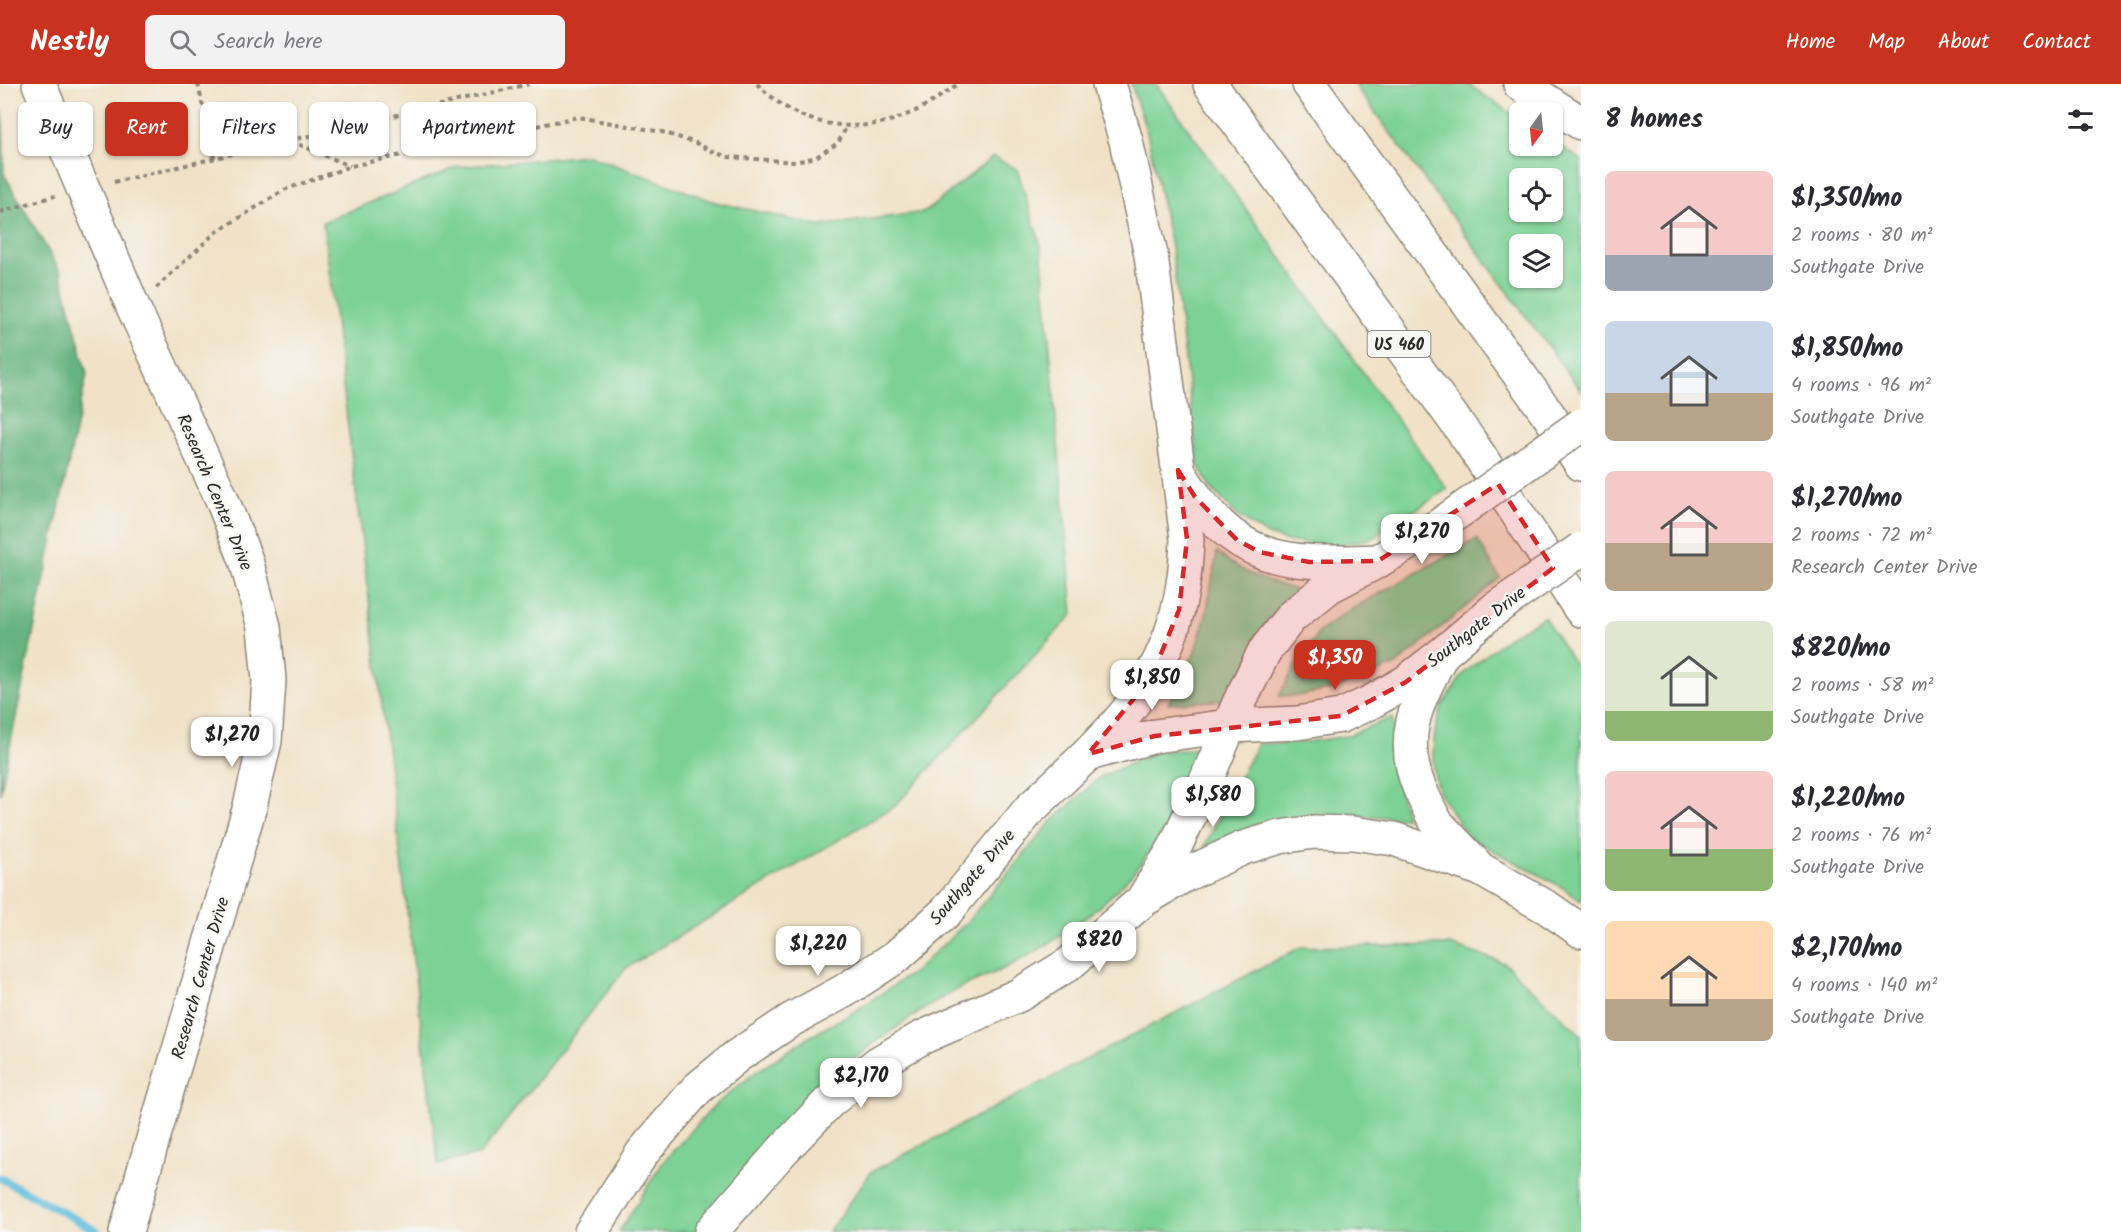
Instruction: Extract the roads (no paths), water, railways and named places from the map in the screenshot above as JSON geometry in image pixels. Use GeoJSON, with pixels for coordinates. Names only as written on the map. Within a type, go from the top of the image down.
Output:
{"type":"FeatureCollection","features":[{"type":"Feature","properties":{"kind":"main road","name":"Research Center Drive"},"geometry":{"type":"LineString","coordinates":[[39,84],[134,309],[221,496],[246,560],[264,627],[269,680],[265,741],[250,807],[126,1232]]}},
{"type":"Feature","properties":{"kind":"main road"},"geometry":{"type":"LineString","coordinates":[[1088,754],[1127,712],[1151,678],[1167,646],[1179,610],[1186,574],[1187,540],[1151,255],[1126,141],[1109,84]]}},
{"type":"Feature","properties":{"kind":"main road","name":"US 460"},"geometry":{"type":"LineString","coordinates":[[1210,84],[1469,440],[1581,610]]}},
{"type":"Feature","properties":{"kind":"main road"},"geometry":{"type":"LineString","coordinates":[[1309,84],[1548,414],[1581,464]]}},
{"type":"Feature","properties":{"kind":"main road"},"geometry":{"type":"LineString","coordinates":[[1520,84],[1581,123]]}},
{"type":"Feature","properties":{"kind":"main road"},"geometry":{"type":"LineString","coordinates":[[1142,901],[1174,849],[1205,783],[1228,726],[1264,652],[1291,617],[1330,586],[1440,525],[1581,425]]}},
{"type":"Feature","properties":{"kind":"main road"},"geometry":{"type":"LineString","coordinates":[[1178,470],[1195,497],[1222,528],[1237,540],[1259,552],[1315,563],[1378,561]]}},
{"type":"Feature","properties":{"kind":"main road","name":"Southgate Drive"},"geometry":{"type":"LineString","coordinates":[[591,1232],[643,1152],[697,1089],[737,1056],[790,1020],[844,992],[897,956],[946,912],[1029,810],[1088,754],[1155,736],[1228,726],[1297,723],[1341,716],[1397,687],[1442,654],[1495,609],[1581,549]]}},
{"type":"Feature","properties":{"kind":"main road"},"geometry":{"type":"LineString","coordinates":[[1442,654],[1420,696],[1412,722],[1410,748],[1414,775],[1436,821],[1480,869]]}},
{"type":"Feature","properties":{"kind":"main road"},"geometry":{"type":"LineString","coordinates":[[711,1232],[782,1151],[829,1102],[878,1063],[921,1038],[1019,995],[1069,964],[1142,901],[1185,875],[1242,848],[1280,837],[1314,832],[1353,833],[1394,840],[1480,869],[1548,908],[1581,931]]}},
{"type":"Feature","properties":{"kind":"waterway"},"geometry":{"type":"LineString","coordinates":[[0,1178],[97,1231]]}}]}
